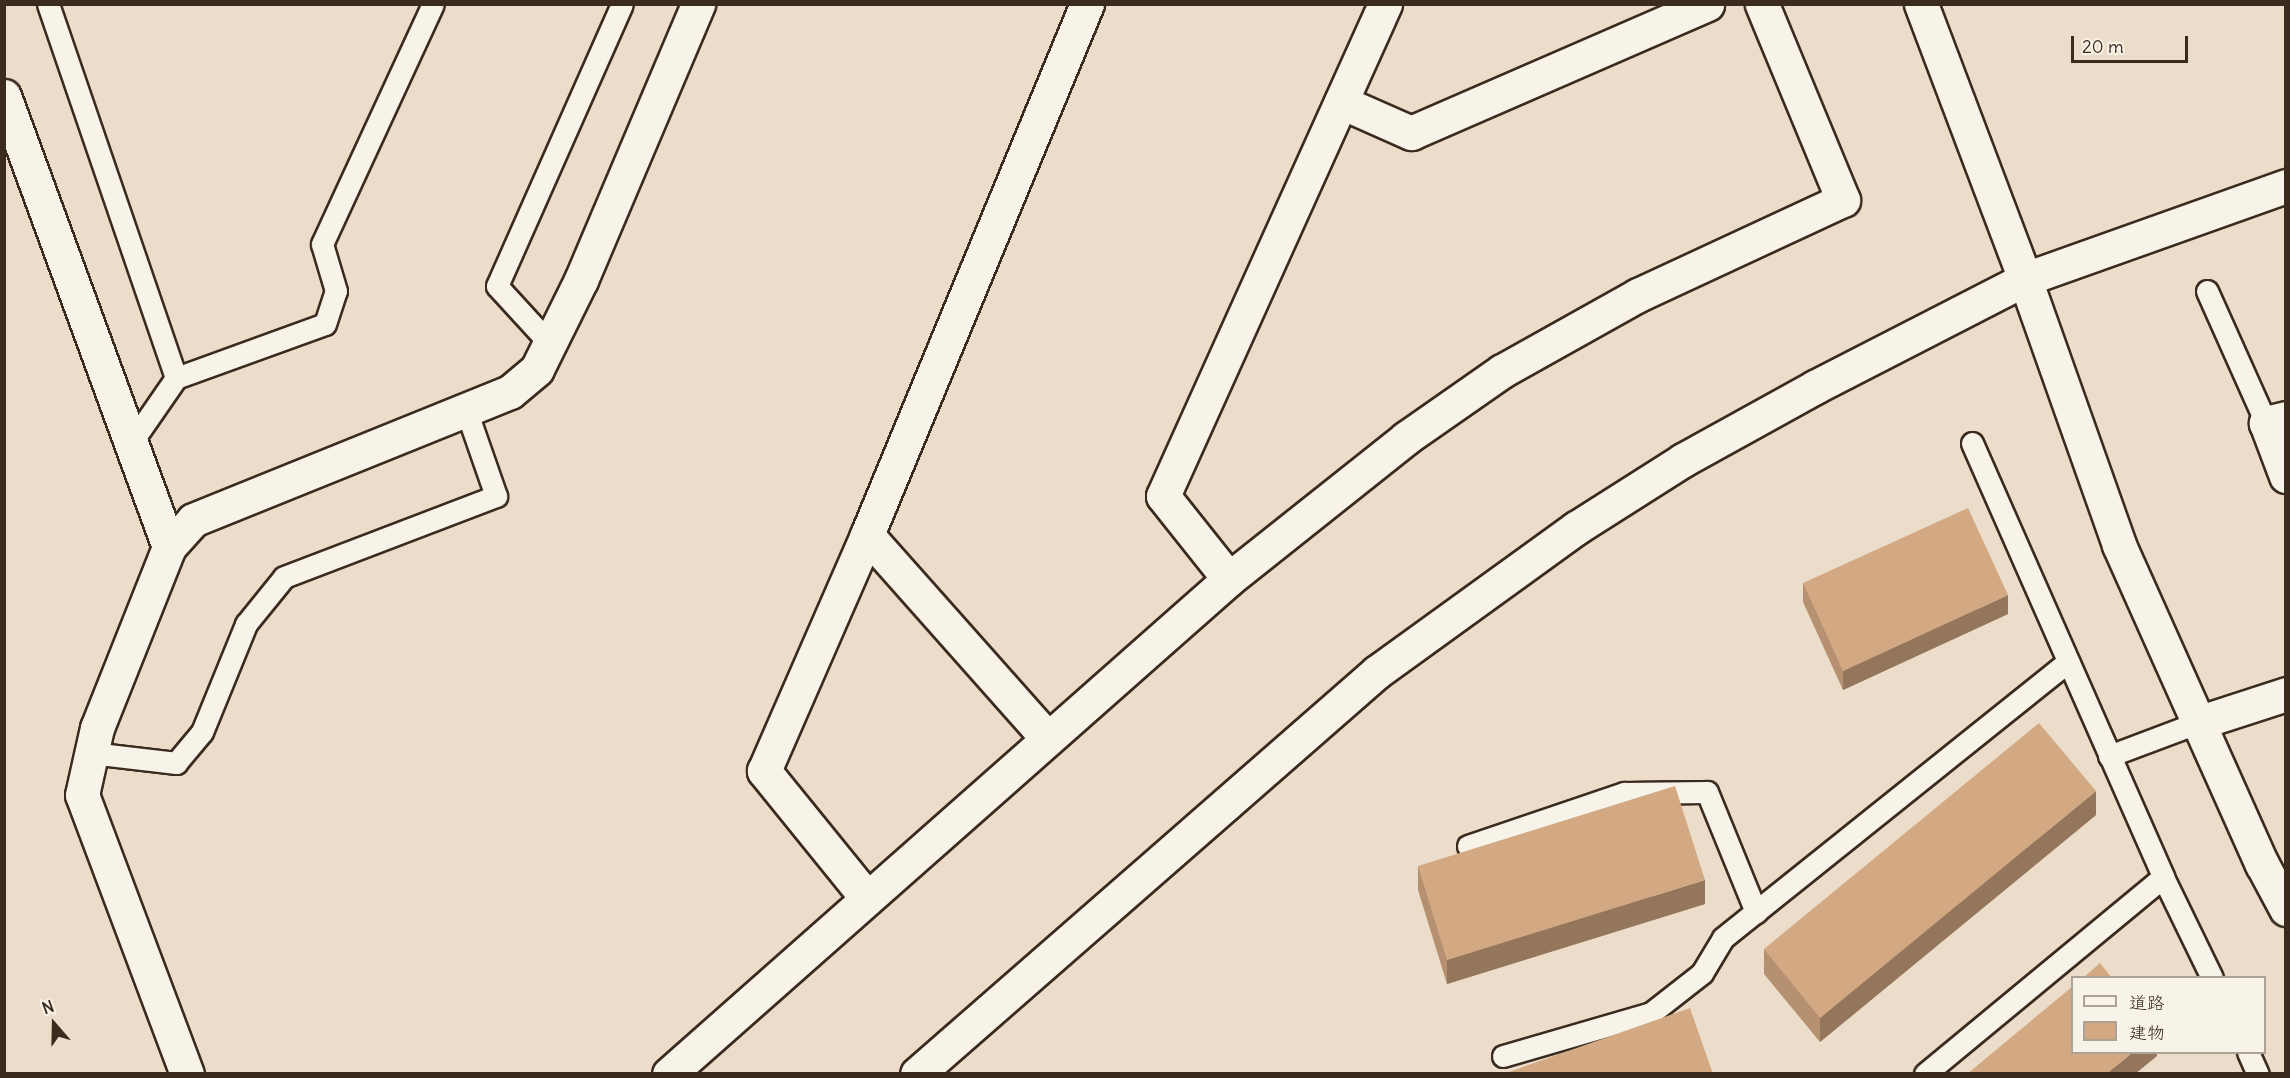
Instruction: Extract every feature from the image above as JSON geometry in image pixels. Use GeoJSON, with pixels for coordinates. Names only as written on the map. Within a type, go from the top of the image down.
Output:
{"type":"FeatureCollection","features":[{"type":"Feature","properties":{"kind":"street"},"geometry":{"type":"LineString","coordinates":[[187,1074],[82,795],[97,728],[169,547],[193,520],[510,392],[537,369],[551,345],[698,4]]}},
{"type":"Feature","properties":{"kind":"street"},"geometry":{"type":"LineString","coordinates":[[867,898],[764,771],[867,535],[1087,4]]}},
{"type":"Feature","properties":{"kind":"street"},"geometry":{"type":"LineString","coordinates":[[1229,579],[1163,496],[1384,4]]}},
{"type":"Feature","properties":{"kind":"street"},"geometry":{"type":"LineString","coordinates":[[1341,102],[1411,133],[1707,4]]}},
{"type":"Feature","properties":{"kind":"street"},"geometry":{"type":"LineString","coordinates":[[669,1074],[1229,579],[1406,438],[1502,372],[1638,295],[1843,200],[1762,4]]}},
{"type":"Feature","properties":{"kind":"street"},"geometry":{"type":"LineString","coordinates":[[1921,4],[2025,279],[2119,545],[2197,723],[2286,909]]}},
{"type":"Feature","properties":{"kind":"street"},"geometry":{"type":"LineString","coordinates":[[6,108],[169,547]]}},
{"type":"Feature","properties":{"kind":"street"},"geometry":{"type":"LineString","coordinates":[[917,1074],[1377,672],[1576,528],[1683,460],[1805,392],[2025,279],[2286,186]]}},
{"type":"Feature","properties":{"kind":"street"},"geometry":{"type":"LineString","coordinates":[[2276,421],[2286,476]]}},
{"type":"Feature","properties":{"kind":"street"},"geometry":{"type":"LineString","coordinates":[[867,535],[1047,738]]}},
{"type":"Feature","properties":{"kind":"street"},"geometry":{"type":"LineString","coordinates":[[2197,723],[2286,694]]}},
{"type":"Feature","properties":{"kind":"lane"},"geometry":{"type":"LineString","coordinates":[[48,4],[176,378]]}},
{"type":"Feature","properties":{"kind":"lane"},"geometry":{"type":"LineString","coordinates":[[131,443],[176,378],[325,324],[336,291],[322,244],[433,4]]}},
{"type":"Feature","properties":{"kind":"lane"},"geometry":{"type":"LineString","coordinates":[[551,345],[496,286],[622,4]]}},
{"type":"Feature","properties":{"kind":"lane"},"geometry":{"type":"LineString","coordinates":[[2207,291],[2276,421]]}},
{"type":"Feature","properties":{"kind":"lane"},"geometry":{"type":"LineString","coordinates":[[91,753],[176,763],[202,732],[246,624],[284,577],[496,496],[466,410]]}},
{"type":"Feature","properties":{"kind":"lane"},"geometry":{"type":"LineString","coordinates":[[1972,443],[2163,877],[2211,976]]}},
{"type":"Feature","properties":{"kind":"lane"},"geometry":{"type":"LineString","coordinates":[[1503,1056],[1651,1013],[1702,973],[1723,939],[2068,662]]}},
{"type":"Feature","properties":{"kind":"lane"},"geometry":{"type":"LineString","coordinates":[[2109,756],[2197,723]]}},
{"type":"Feature","properties":{"kind":"lane"},"geometry":{"type":"LineString","coordinates":[[1468,846],[1624,793],[1707,792],[1756,912]]}},
{"type":"Feature","properties":{"kind":"lane"},"geometry":{"type":"LineString","coordinates":[[1925,1074],[2163,877]]}},
{"type":"Feature","properties":{"kind":"lane"},"geometry":{"type":"LineString","coordinates":[[2248,1054],[2258,1074]]}},
{"type":"Feature","properties":{"kind":"building"},"geometry":{"type":"Polygon","coordinates":[[[1968,508],[2008,595],[1843,671],[1803,583],[1968,508]]]}},
{"type":"Feature","properties":{"kind":"building"},"geometry":{"type":"Polygon","coordinates":[[[2039,723],[2096,791],[1820,1018],[1764,949],[2039,723]]]}},
{"type":"Feature","properties":{"kind":"building"},"geometry":{"type":"Polygon","coordinates":[[[1675,786],[1705,880],[1447,960],[1418,866],[1675,786]]]}},
{"type":"Feature","properties":{"kind":"building"},"geometry":{"type":"Polygon","coordinates":[[[2100,963],[2110,976],[2085,976],[2100,963]]]}},
{"type":"Feature","properties":{"kind":"building"},"geometry":{"type":"Polygon","coordinates":[[[2071,988],[2071,1054],[2131,1054],[2106,1074],[1967,1074],[2071,988]]]}},
{"type":"Feature","properties":{"kind":"building"},"geometry":{"type":"Polygon","coordinates":[[[1690,1008],[1713,1074],[1503,1074],[1690,1008]]]}}]}
